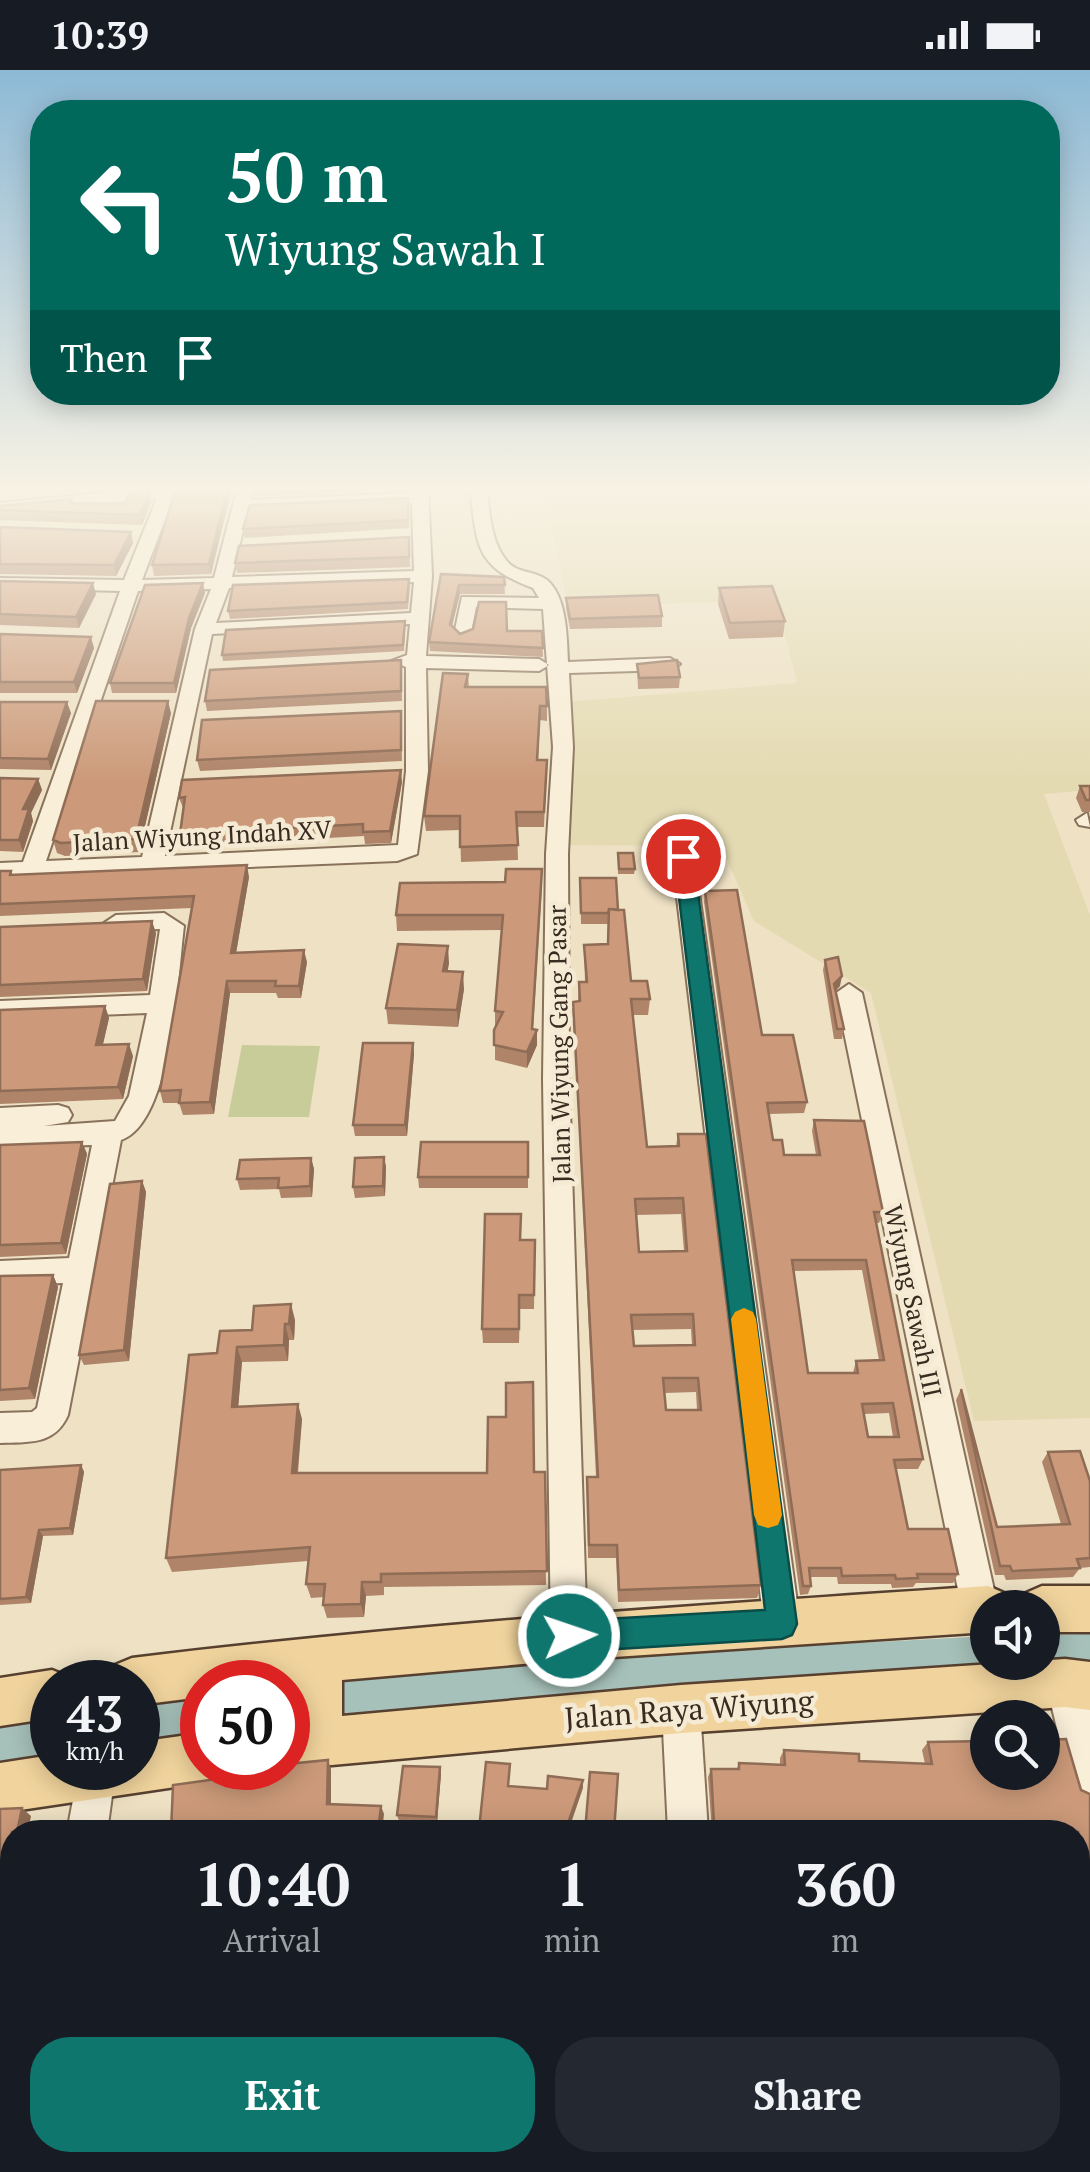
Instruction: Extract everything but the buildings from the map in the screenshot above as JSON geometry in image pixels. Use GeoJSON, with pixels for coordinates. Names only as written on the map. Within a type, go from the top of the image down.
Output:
{"type":"FeatureCollection","features":[{"type":"Feature","properties":{"kind":"main road"},"geometry":{"type":"LineString","coordinates":[[1060,1608],[1090,1608]]}},
{"type":"Feature","properties":{"kind":"main road","name":"Jalan Raya Wiyung"},"geometry":{"type":"LineString","coordinates":[[312,1707],[569,1636],[970,1609]]}},
{"type":"Feature","properties":{"kind":"main road","name":"Jalan Raya Wiyung"},"geometry":{"type":"LineString","coordinates":[[160,1686],[312,1707],[681,1709],[1077,1684]]}},
{"type":"Feature","properties":{"kind":"main road"},"geometry":{"type":"LineString","coordinates":[[0,1702],[30,1697]]}},
{"type":"Feature","properties":{"kind":"main road"},"geometry":{"type":"LineString","coordinates":[[0,1788],[30,1784]]}},
{"type":"Feature","properties":{"kind":"street"},"geometry":{"type":"LineString","coordinates":[[6,584],[240,584]]}},
{"type":"Feature","properties":{"kind":"street"},"geometry":{"type":"LineString","coordinates":[[416,660],[422,584]]}},
{"type":"Feature","properties":{"kind":"street"},"geometry":{"type":"LineString","coordinates":[[540,584],[551,604]]}},
{"type":"Feature","properties":{"kind":"street"},"geometry":{"type":"LineString","coordinates":[[151,866],[178,782],[187,712],[204,671],[204,629],[220,585]]}},
{"type":"Feature","properties":{"kind":"street"},"geometry":{"type":"LineString","coordinates":[[31,871],[53,781],[89,705],[101,637],[130,586]]}},
{"type":"Feature","properties":{"kind":"street"},"geometry":{"type":"LineString","coordinates":[[463,634],[469,593],[551,604]]}},
{"type":"Feature","properties":{"kind":"street","name":"Jalan Wiyung Gang Pasar"},"geometry":{"type":"LineString","coordinates":[[551,604],[549,666],[563,747],[556,1078],[569,1636]]}},
{"type":"Feature","properties":{"kind":"street"},"geometry":{"type":"LineString","coordinates":[[204,629],[420,618]]}},
{"type":"Feature","properties":{"kind":"street","name":"Jalan Wiyung Indah XV"},"geometry":{"type":"LineString","coordinates":[[0,870],[151,866],[406,851],[412,845],[407,712],[416,660]]}},
{"type":"Feature","properties":{"kind":"street"},"geometry":{"type":"LineString","coordinates":[[379,662],[670,664]]}},
{"type":"Feature","properties":{"kind":"street"},"geometry":{"type":"LineString","coordinates":[[683,856],[782,1624]]}},
{"type":"Feature","properties":{"kind":"street"},"geometry":{"type":"LineString","coordinates":[[0,1137],[109,1132],[126,1128],[140,1113],[162,1004],[171,924],[91,924]]}},
{"type":"Feature","properties":{"kind":"street","name":"Wiyung Sawah III"},"geometry":{"type":"LineString","coordinates":[[850,994],[980,1590]]}},
{"type":"Feature","properties":{"kind":"street"},"geometry":{"type":"LineString","coordinates":[[0,1010],[162,1004]]}},
{"type":"Feature","properties":{"kind":"street"},"geometry":{"type":"LineString","coordinates":[[0,1118],[140,1113]]}},
{"type":"Feature","properties":{"kind":"street"},"geometry":{"type":"LineString","coordinates":[[0,1428],[38,1427],[52,1415],[109,1132]]}},
{"type":"Feature","properties":{"kind":"street"},"geometry":{"type":"LineString","coordinates":[[0,1273],[79,1270]]}},
{"type":"Feature","properties":{"kind":"street"},"geometry":{"type":"LineString","coordinates":[[1077,1684],[1090,1782]]}},
{"type":"Feature","properties":{"kind":"street"},"geometry":{"type":"LineString","coordinates":[[681,1709],[687,1820]]}},
{"type":"Feature","properties":{"kind":"street"},"geometry":{"type":"LineString","coordinates":[[94,1820],[111,1790]]}},
{"type":"Feature","properties":{"kind":"shaded area"},"geometry":{"type":"Polygon","coordinates":[[[563,584],[1090,584],[1090,790],[1044,794],[1090,915],[1090,1418],[974,1421],[871,993],[754,921],[721,846],[558,845],[565,702],[797,683],[776,600],[568,607],[563,584]]]}},
{"type":"Feature","properties":{"kind":"green space"},"geometry":{"type":"Polygon","coordinates":[[[242,1045],[320,1046],[309,1117],[228,1117],[242,1045]]]}},
{"type":"Feature","properties":{"kind":"waterway"},"geometry":{"type":"LineString","coordinates":[[1060,1659],[1090,1658]]}},
{"type":"Feature","properties":{"kind":"waterway"},"geometry":{"type":"LineString","coordinates":[[310,1707],[416,1691],[970,1661]]}},
{"type":"Feature","properties":{"kind":"waterway"},"geometry":{"type":"LineString","coordinates":[[160,1728],[180,1725]]}},
{"type":"Feature","properties":{"kind":"waterway"},"geometry":{"type":"LineString","coordinates":[[0,1751],[30,1746]]}},
{"type":"Feature","properties":{"kind":"slow traffic"},"geometry":{"type":"LineString","coordinates":[[744,1319],[768,1515]]}},
{"type":"Feature","properties":{"kind":"route"},"geometry":{"type":"LineString","coordinates":[[569,1636],[782,1624],[683,856]]}}]}
